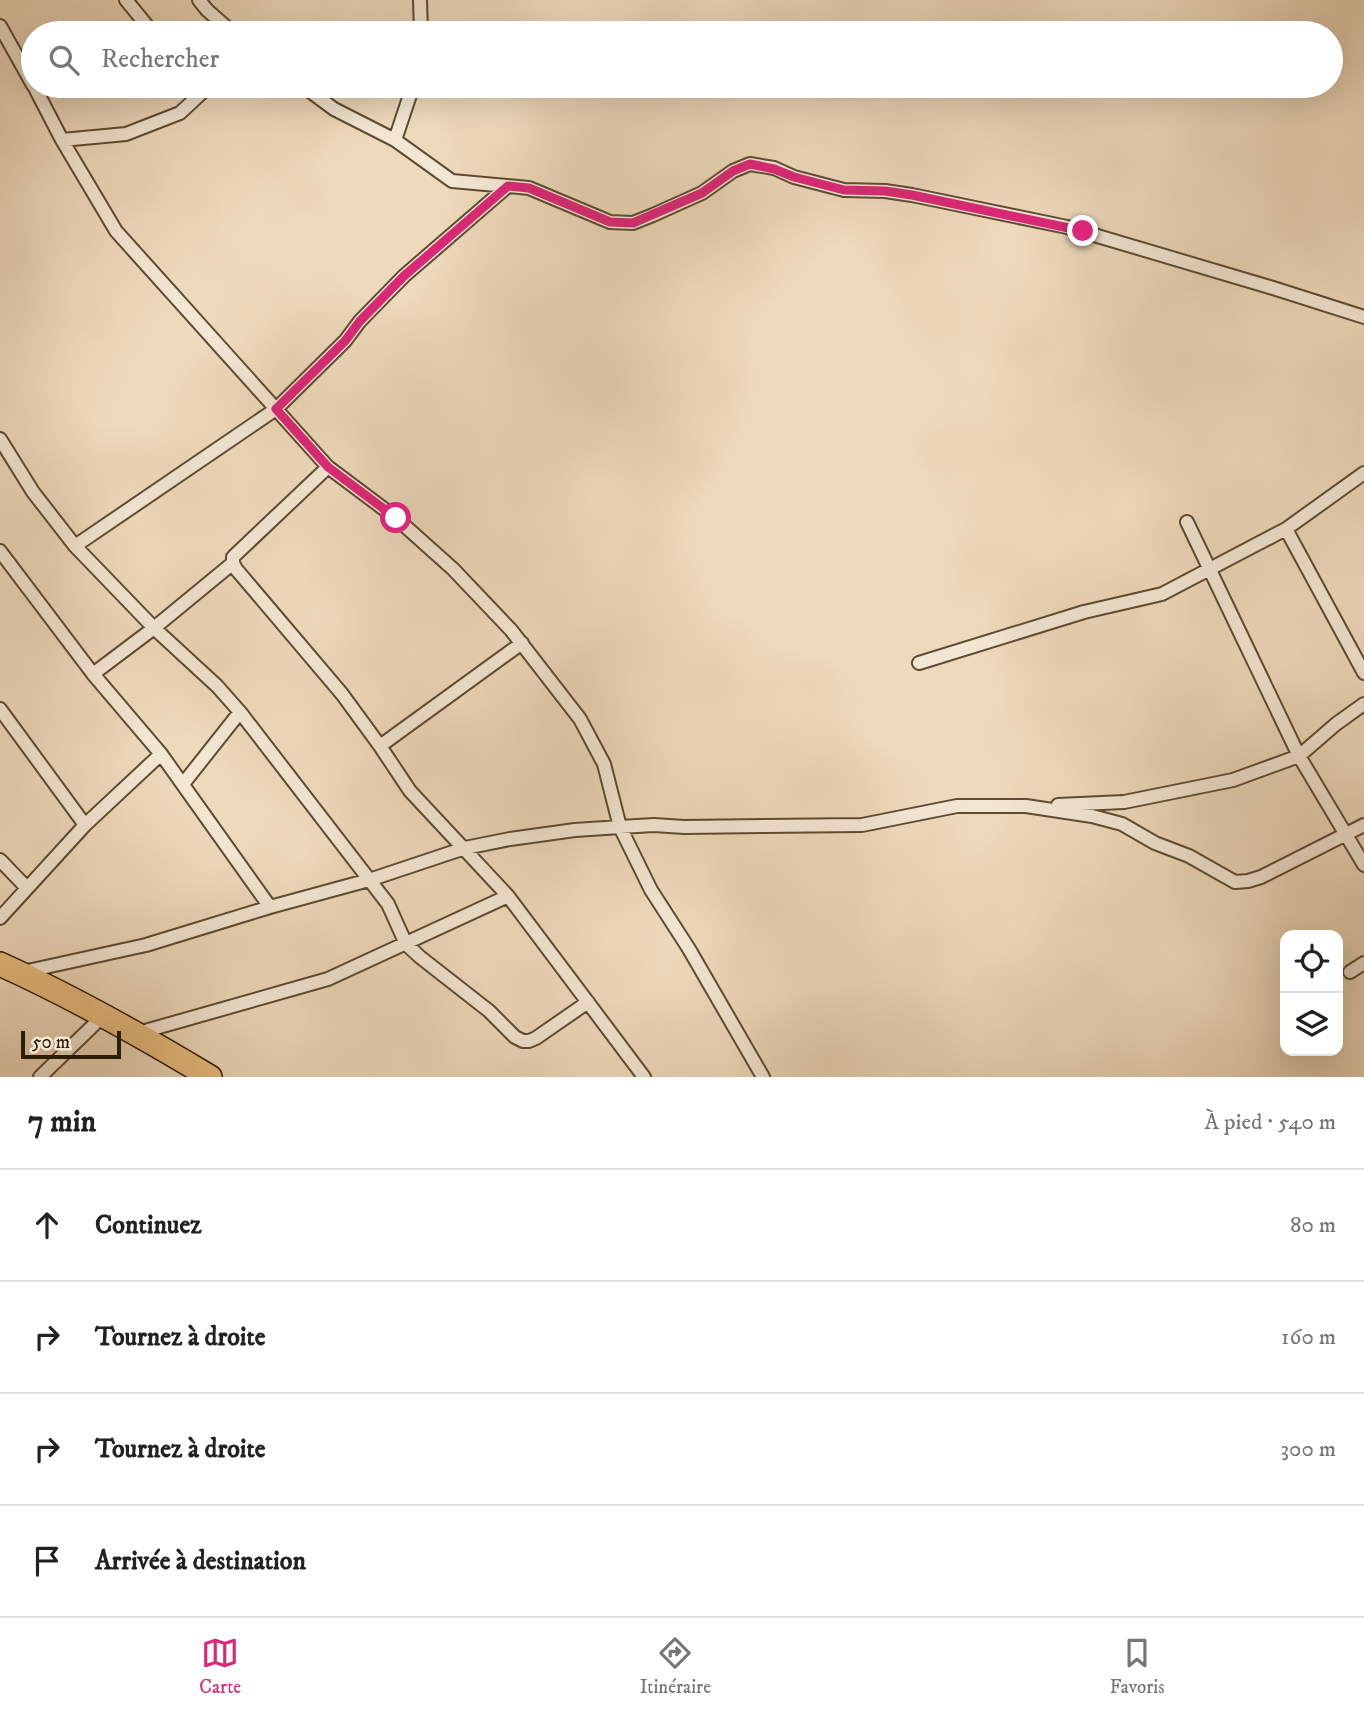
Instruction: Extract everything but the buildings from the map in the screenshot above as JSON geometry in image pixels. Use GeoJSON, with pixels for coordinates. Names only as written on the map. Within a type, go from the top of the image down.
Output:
{"type":"FeatureCollection","features":[{"type":"Feature","properties":{"kind":"highway"},"geometry":{"type":"LineString","coordinates":[[10,968],[138,1033],[210,1077]]}},
{"type":"Feature","properties":{"kind":"street"},"geometry":{"type":"LineString","coordinates":[[126,0],[143,21]]}},
{"type":"Feature","properties":{"kind":"street"},"geometry":{"type":"LineString","coordinates":[[200,0],[219,21]]}},
{"type":"Feature","properties":{"kind":"street"},"geometry":{"type":"LineString","coordinates":[[420,0],[421,21]]}},
{"type":"Feature","properties":{"kind":"street"},"geometry":{"type":"LineString","coordinates":[[0,26],[21,62]]}},
{"type":"Feature","properties":{"kind":"street"},"geometry":{"type":"LineString","coordinates":[[41,98],[62,140],[116,231],[328,467],[396,518],[453,569],[522,643],[580,719],[604,764],[620,827],[651,890],[689,949],[763,1077]]}},
{"type":"Feature","properties":{"kind":"street"},"geometry":{"type":"LineString","coordinates":[[62,140],[126,134],[180,113],[194,98]]}},
{"type":"Feature","properties":{"kind":"street"},"geometry":{"type":"LineString","coordinates":[[319,98],[334,109],[395,139],[452,181],[529,188],[610,222],[633,223],[702,193],[733,171],[750,164],[844,190],[912,195],[1067,227],[1364,317]]}},
{"type":"Feature","properties":{"kind":"street"},"geometry":{"type":"LineString","coordinates":[[395,139],[409,98]]}},
{"type":"Feature","properties":{"kind":"street"},"geometry":{"type":"LineString","coordinates":[[75,546],[276,409],[345,341],[360,321],[404,276],[508,186]]}},
{"type":"Feature","properties":{"kind":"street"},"geometry":{"type":"LineString","coordinates":[[0,439],[33,492],[75,546],[240,712],[388,904],[406,943],[420,957],[523,1041],[536,1038],[588,1002]]}},
{"type":"Feature","properties":{"kind":"street"},"geometry":{"type":"LineString","coordinates":[[328,467],[233,557],[233,563],[241,577],[282,621],[342,694],[410,791],[508,896],[645,1077]]}},
{"type":"Feature","properties":{"kind":"street"},"geometry":{"type":"LineString","coordinates":[[919,663],[1084,612],[1162,594],[1286,529],[1364,473]]}},
{"type":"Feature","properties":{"kind":"street"},"geometry":{"type":"LineString","coordinates":[[1187,522],[1298,757],[1364,865]]}},
{"type":"Feature","properties":{"kind":"street"},"geometry":{"type":"LineString","coordinates":[[1286,529],[1364,673]]}},
{"type":"Feature","properties":{"kind":"street"},"geometry":{"type":"LineString","coordinates":[[0,551],[93,674],[161,754],[270,907]]}},
{"type":"Feature","properties":{"kind":"street"},"geometry":{"type":"LineString","coordinates":[[93,674],[233,563]]}},
{"type":"Feature","properties":{"kind":"street"},"geometry":{"type":"LineString","coordinates":[[380,746],[522,643]]}},
{"type":"Feature","properties":{"kind":"street"},"geometry":{"type":"LineString","coordinates":[[10,968],[146,945],[369,880],[465,848],[510,839],[575,830],[654,825],[862,825],[957,806],[1124,802],[1154,797],[1233,780],[1298,757],[1364,704]]}},
{"type":"Feature","properties":{"kind":"street"},"geometry":{"type":"LineString","coordinates":[[0,709],[85,825]]}},
{"type":"Feature","properties":{"kind":"street"},"geometry":{"type":"LineString","coordinates":[[183,784],[240,712]]}},
{"type":"Feature","properties":{"kind":"street"},"geometry":{"type":"LineString","coordinates":[[0,918],[85,825],[161,754]]}},
{"type":"Feature","properties":{"kind":"street"},"geometry":{"type":"LineString","coordinates":[[1026,806],[1092,816],[1122,824],[1155,843],[1189,856],[1235,882],[1261,877],[1364,825]]}},
{"type":"Feature","properties":{"kind":"street"},"geometry":{"type":"LineString","coordinates":[[0,860],[26,887]]}},
{"type":"Feature","properties":{"kind":"street"},"geometry":{"type":"LineString","coordinates":[[138,1033],[328,979],[508,896]]}},
{"type":"Feature","properties":{"kind":"street"},"geometry":{"type":"LineString","coordinates":[[1350,972],[1364,963]]}},
{"type":"Feature","properties":{"kind":"street"},"geometry":{"type":"LineString","coordinates":[[40,1077],[104,1015]]}},
{"type":"Feature","properties":{"kind":"route"},"geometry":{"type":"LineString","coordinates":[[396,518],[328,467],[276,409],[345,341],[360,321],[404,276],[508,186],[529,188],[610,222],[633,223],[702,193],[716,181],[750,164],[844,190],[912,195],[1083,231]]}}]}
